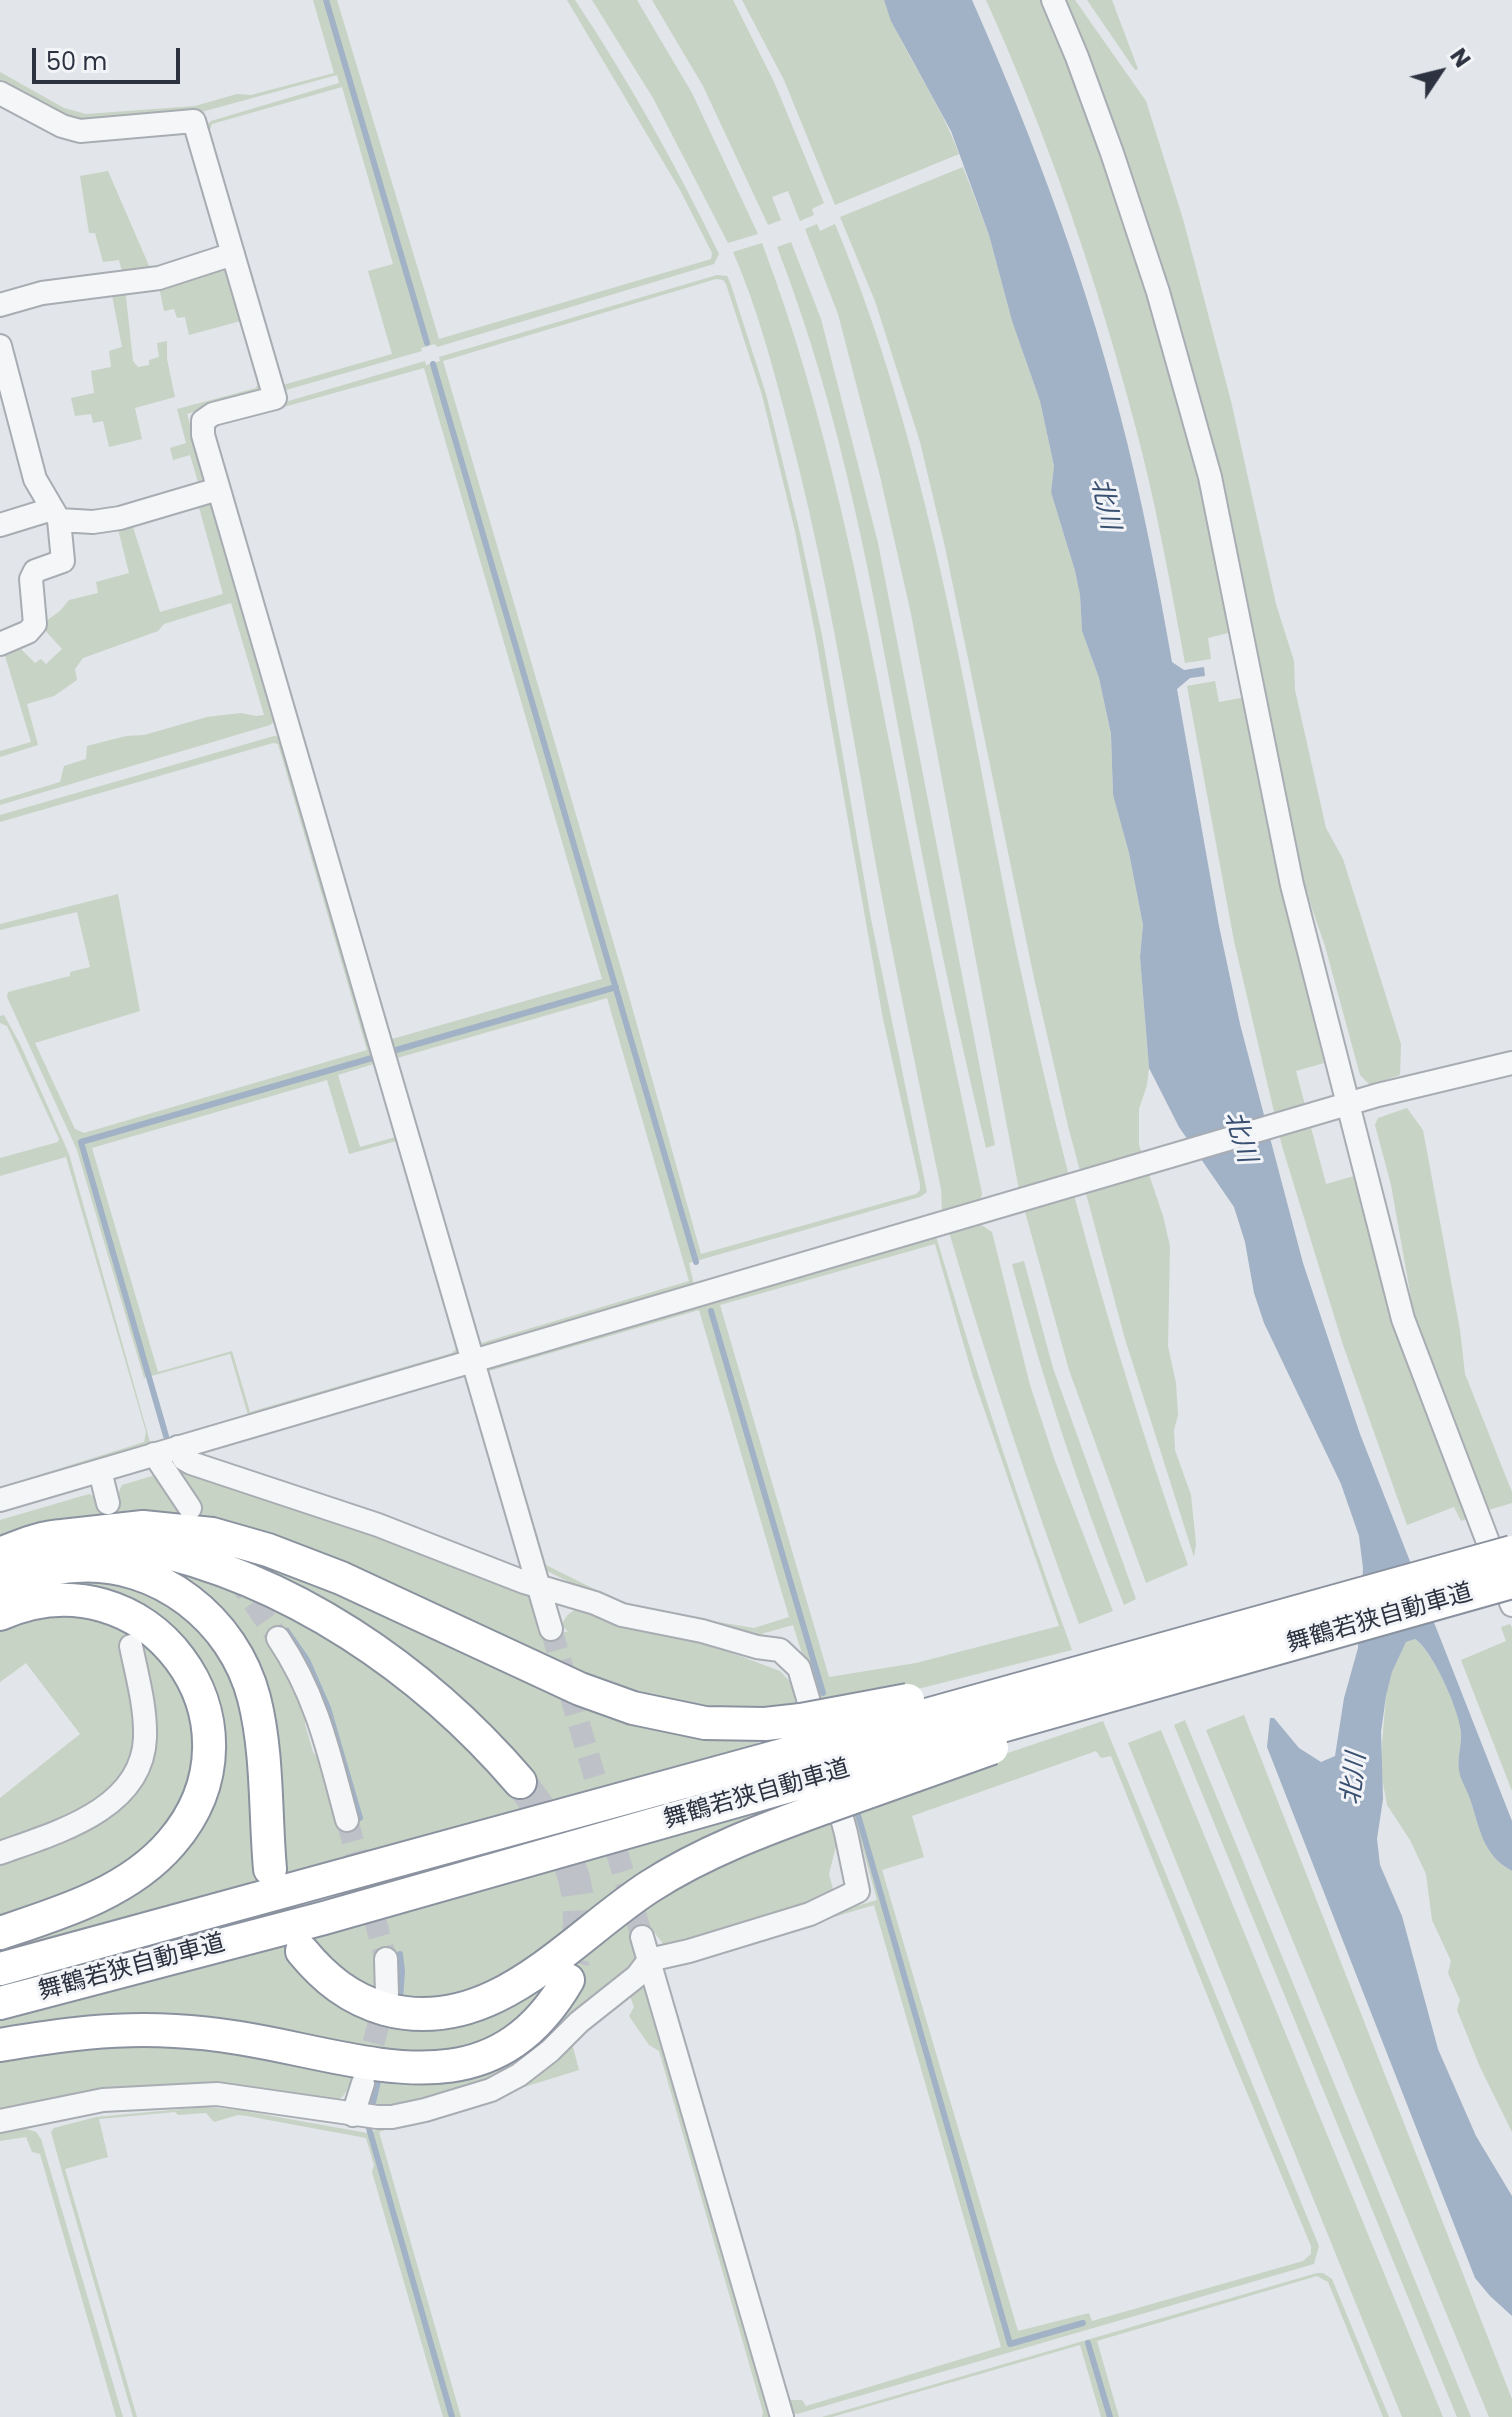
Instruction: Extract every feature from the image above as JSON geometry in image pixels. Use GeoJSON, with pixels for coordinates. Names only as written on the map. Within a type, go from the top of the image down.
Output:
{"type":"FeatureCollection","features":[{"type":"Feature","properties":{"kind":"highway"},"geometry":{"type":"LineString","coordinates":[[0,1554],[62,1536],[102,1530],[167,1528],[237,1540],[327,1573],[468,1635],[580,1689],[633,1708],[705,1723],[765,1724],[813,1763],[731,1844],[674,1872],[620,1907],[531,1976],[492,1998],[457,2011],[419,2015],[367,2003],[319,1972],[302,1951]]}},
{"type":"Feature","properties":{"kind":"highway"},"geometry":{"type":"LineString","coordinates":[[62,1536],[98,1538],[191,1560],[254,1584],[324,1618],[384,1656],[441,1701],[520,1782]]}},
{"type":"Feature","properties":{"kind":"highway","name":"舞鶴若狭自動車道"},"geometry":{"type":"LineString","coordinates":[[0,2003],[324,1918],[813,1763],[958,1688],[1259,1607],[1358,1595],[1512,1552]]}},
{"type":"Feature","properties":{"kind":"highway"},"geometry":{"type":"LineString","coordinates":[[0,1587],[56,1568],[100,1566],[147,1576],[180,1594],[208,1616],[235,1651],[253,1695],[263,1752],[270,1869]]}},
{"type":"Feature","properties":{"kind":"highway","name":"舞鶴若狭自動車道"},"geometry":{"type":"LineString","coordinates":[[0,1969],[1270,1649],[1512,1582]]}},
{"type":"Feature","properties":{"kind":"highway"},"geometry":{"type":"LineString","coordinates":[[0,1614],[40,1601],[69,1599],[110,1607],[145,1624],[174,1651],[198,1687],[205,1706],[209,1746],[205,1780],[199,1797],[181,1830],[157,1857],[93,1899],[0,1933]]}},
{"type":"Feature","properties":{"kind":"highway"},"geometry":{"type":"LineString","coordinates":[[0,2045],[110,2031],[175,2031],[232,2037],[375,2066],[435,2068],[475,2061],[494,2054],[522,2036],[548,2010],[568,1980]]}},
{"type":"Feature","properties":{"kind":"street"},"geometry":{"type":"LineString","coordinates":[[1053,0],[1112,153],[1158,292],[1210,477],[1338,1107],[1403,1319],[1512,1605]]}},
{"type":"Feature","properties":{"kind":"street"},"geometry":{"type":"LineString","coordinates":[[0,93],[62,126],[80,131],[194,121],[275,398],[213,414],[203,421],[203,435],[551,1629]]}},
{"type":"Feature","properties":{"kind":"street"},"geometry":{"type":"LineString","coordinates":[[0,305],[42,293],[159,278],[233,254]]}},
{"type":"Feature","properties":{"kind":"street"},"geometry":{"type":"LineString","coordinates":[[0,644],[28,632],[35,624],[31,579],[35,571],[63,561],[56,515],[35,479],[2,359]]}},
{"type":"Feature","properties":{"kind":"street"},"geometry":{"type":"LineString","coordinates":[[0,525],[56,515],[93,522],[120,518],[218,489]]}},
{"type":"Feature","properties":{"kind":"street"},"geometry":{"type":"LineString","coordinates":[[0,1500],[1423,1082],[1512,1063]]}},
{"type":"Feature","properties":{"kind":"street"},"geometry":{"type":"LineString","coordinates":[[0,2121],[103,2100],[217,2094],[353,2115],[392,2117],[410,2114],[475,2095],[504,2083],[538,2062],[579,2022],[637,1976],[649,1960],[810,1914],[858,1891],[846,1833],[799,1668],[780,1650],[622,1615],[595,1603],[524,1582],[378,1525],[191,1463],[184,1459],[178,1447]]}},
{"type":"Feature","properties":{"kind":"street"},"geometry":{"type":"LineString","coordinates":[[154,1454],[190,1508]]}},
{"type":"Feature","properties":{"kind":"street"},"geometry":{"type":"LineString","coordinates":[[100,1471],[108,1503]]}},
{"type":"Feature","properties":{"kind":"street"},"geometry":{"type":"LineString","coordinates":[[278,1638],[294,1662],[317,1710],[347,1820]]}},
{"type":"Feature","properties":{"kind":"street"},"geometry":{"type":"LineString","coordinates":[[0,1853],[81,1821],[113,1799],[129,1781],[140,1763],[145,1741],[131,1646]]}},
{"type":"Feature","properties":{"kind":"street"},"geometry":{"type":"LineString","coordinates":[[642,1937],[782,2417]]}},
{"type":"Feature","properties":{"kind":"street"},"geometry":{"type":"LineString","coordinates":[[386,1959],[387,1995]]}},
{"type":"Feature","properties":{"kind":"street"},"geometry":{"type":"LineString","coordinates":[[353,2115],[363,2083]]}},
{"type":"Feature","properties":{"kind":"green space"},"geometry":{"type":"Polygon","coordinates":[[[313,0],[337,0],[439,339],[711,259],[712,253],[680,190],[567,0],[575,0],[633,93],[719,254],[714,264],[286,390],[280,388],[204,134],[205,126],[211,121],[339,83],[337,75],[194,114],[80,124],[63,120],[0,86],[0,72],[64,108],[86,114],[195,106],[334,73],[313,0]],[[342,87],[212,124],[208,135],[283,385],[392,354],[368,271],[393,264],[342,87]]]}},
{"type":"Feature","properties":{"kind":"green space"},"geometry":{"type":"Polygon","coordinates":[[[592,0],[637,0],[692,93],[758,234],[728,243],[653,98],[592,0]]]}},
{"type":"Feature","properties":{"kind":"green space"},"geometry":{"type":"Polygon","coordinates":[[[652,0],[733,0],[775,84],[824,203],[812,209],[814,215],[800,221],[788,191],[772,197],[781,220],[768,225],[703,86],[652,0]]]}},
{"type":"Feature","properties":{"kind":"green space"},"geometry":{"type":"Polygon","coordinates":[[[742,0],[884,0],[959,154],[835,205],[784,80],[742,0]]]}},
{"type":"Feature","properties":{"kind":"green space"},"geometry":{"type":"Polygon","coordinates":[[[986,0],[1042,0],[1117,196],[1139,262],[1177,400],[1232,632],[1208,638],[1211,659],[1185,663],[1150,484],[1104,317],[1050,156],[986,0]]]}},
{"type":"Feature","properties":{"kind":"green space"},"geometry":{"type":"Polygon","coordinates":[[[1063,0],[1075,0],[1146,101],[1183,219],[1231,401],[1276,604],[1294,661],[1295,690],[1326,828],[1343,859],[1401,1044],[1400,1075],[1370,1085],[1360,1075],[1325,946],[1298,868],[1219,476],[1063,0]]]}},
{"type":"Feature","properties":{"kind":"green space"},"geometry":{"type":"Polygon","coordinates":[[[1087,0],[1112,0],[1138,69],[1135,70],[1087,0]]]}},
{"type":"Feature","properties":{"kind":"green space"},"geometry":{"type":"Polygon","coordinates":[[[963,167],[989,235],[1012,321],[1040,401],[1054,466],[1051,492],[1075,571],[1082,631],[1099,678],[1111,734],[1113,795],[1129,853],[1143,925],[1140,957],[1149,1068],[1139,1109],[1139,1145],[1170,1246],[1168,1346],[1176,1383],[1178,1415],[1174,1430],[1175,1450],[1191,1495],[1196,1544],[1194,1557],[1125,1339],[1068,1126],[920,442],[875,301],[840,217],[963,167]]]}},
{"type":"Feature","properties":{"kind":"green space"},"geometry":{"type":"Polygon","coordinates":[[[108,171],[153,275],[124,279],[119,260],[103,262],[95,233],[89,233],[80,176],[108,171]]]}},
{"type":"Feature","properties":{"kind":"green space"},"geometry":{"type":"Polygon","coordinates":[[[817,224],[820,231],[835,224],[870,316],[899,409],[947,598],[1023,981],[1057,1129],[1117,1348],[1188,1565],[1146,1583],[1069,1370],[1019,1190],[911,614],[880,476],[838,314],[805,229],[817,224]]]}},
{"type":"Feature","properties":{"kind":"green space"},"geometry":{"type":"Polygon","coordinates":[[[791,242],[821,319],[878,543],[995,1145],[986,1148],[934,912],[854,505],[820,375],[777,247],[791,242]]]}},
{"type":"Feature","properties":{"kind":"green space"},"geometry":{"type":"Polygon","coordinates":[[[762,243],[805,372],[840,504],[982,1193],[981,1200],[942,1211],[941,1189],[889,934],[819,557],[770,359],[733,252],[762,243]]]}},
{"type":"Feature","properties":{"kind":"green space"},"geometry":{"type":"Polygon","coordinates":[[[226,261],[262,387],[259,392],[187,414],[205,478],[198,482],[190,455],[173,460],[170,448],[186,443],[177,409],[256,388],[258,383],[241,321],[189,335],[185,317],[177,318],[174,309],[164,311],[158,282],[226,261]]]}},
{"type":"Feature","properties":{"kind":"green space"},"geometry":{"type":"Polygon","coordinates":[[[717,275],[727,276],[766,394],[800,533],[822,635],[871,919],[927,1192],[920,1197],[689,1263],[694,1285],[478,1348],[211,438],[212,426],[217,422],[425,361],[426,365],[440,361],[439,357],[717,275]],[[716,279],[443,361],[625,982],[701,1254],[916,1194],[920,1184],[883,1019],[795,531],[762,395],[726,284],[716,279]],[[424,368],[219,425],[214,437],[392,1039],[602,979],[424,368]],[[607,998],[397,1058],[481,1343],[689,1281],[607,998]]]}},
{"type":"Feature","properties":{"kind":"green space"},"geometry":{"type":"Polygon","coordinates":[[[125,288],[133,361],[138,367],[149,365],[149,360],[159,357],[157,343],[167,341],[167,359],[175,397],[135,408],[142,439],[109,447],[103,421],[93,423],[91,414],[75,416],[71,398],[94,393],[91,371],[111,367],[109,351],[122,347],[111,290],[125,288]]]}},
{"type":"Feature","properties":{"kind":"green space"},"geometry":{"type":"Polygon","coordinates":[[[209,502],[216,509],[275,721],[0,805],[0,800],[60,782],[64,766],[86,759],[87,746],[126,736],[144,735],[207,717],[241,713],[264,715],[231,603],[164,624],[158,631],[83,658],[75,669],[77,680],[54,696],[27,704],[38,745],[0,757],[0,751],[31,742],[3,649],[16,644],[35,663],[41,659],[46,664],[62,649],[41,626],[69,600],[98,593],[96,582],[129,573],[118,529],[131,521],[160,612],[223,594],[198,504],[209,502]]]}},
{"type":"Feature","properties":{"kind":"green space"},"geometry":{"type":"Polygon","coordinates":[[[1215,681],[1219,702],[1246,697],[1280,878],[1324,1063],[1296,1071],[1326,1184],[1354,1176],[1397,1321],[1469,1518],[1461,1521],[1454,1507],[1407,1525],[1343,1345],[1282,1146],[1234,941],[1187,686],[1215,681]]]}},
{"type":"Feature","properties":{"kind":"green space"},"geometry":{"type":"Polygon","coordinates":[[[274,736],[280,737],[377,1063],[338,1075],[360,1147],[399,1136],[460,1353],[248,1415],[230,1354],[144,1378],[77,1150],[7,997],[8,992],[70,976],[70,972],[90,967],[77,912],[0,930],[0,924],[118,894],[140,1011],[35,1043],[75,1129],[84,1133],[367,1050],[278,744],[0,822],[0,815],[274,736]],[[327,1080],[92,1148],[158,1372],[232,1351],[250,1412],[452,1353],[456,1349],[396,1141],[349,1154],[327,1080]]]}},
{"type":"Feature","properties":{"kind":"green space"},"geometry":{"type":"Polygon","coordinates":[[[4,1015],[69,1154],[150,1442],[148,1447],[0,1490],[0,1487],[144,1442],[146,1432],[66,1157],[0,1176],[0,1158],[58,1142],[59,1139],[7,1026],[0,1023],[0,1016],[4,1015]]]}},
{"type":"Feature","properties":{"kind":"green space"},"geometry":{"type":"Polygon","coordinates":[[[1407,1108],[1423,1130],[1460,1330],[1465,1374],[1512,1492],[1512,1503],[1485,1511],[1414,1315],[1391,1185],[1375,1125],[1378,1118],[1407,1108]]]}},
{"type":"Feature","properties":{"kind":"green space"},"geometry":{"type":"Polygon","coordinates":[[[980,1224],[992,1232],[1030,1385],[1055,1461],[1113,1611],[1079,1624],[1011,1429],[949,1232],[980,1224]]]}},
{"type":"Feature","properties":{"kind":"green space"},"geometry":{"type":"Polygon","coordinates":[[[936,1236],[1001,1444],[1072,1650],[898,1694],[819,1708],[793,1625],[754,1636],[727,1627],[610,1602],[541,1568],[484,1367],[936,1236]],[[935,1244],[720,1305],[829,1677],[916,1663],[1059,1626],[973,1377],[935,1244]],[[699,1310],[489,1371],[546,1565],[612,1598],[657,1612],[754,1628],[789,1617],[699,1310]]]}},
{"type":"Feature","properties":{"kind":"green space"},"geometry":{"type":"Polygon","coordinates":[[[1024,1261],[1053,1368],[1136,1599],[1124,1605],[1077,1479],[1036,1351],[1012,1264],[1024,1261]]]}},
{"type":"Feature","properties":{"kind":"green space"},"geometry":{"type":"Polygon","coordinates":[[[179,1468],[530,1589],[538,1630],[568,1632],[562,1625],[565,1618],[583,1608],[684,1635],[780,1671],[795,1687],[804,1711],[784,1713],[657,1705],[286,1545],[0,1541],[0,1520],[89,1494],[113,1504],[122,1485],[179,1468]]]}},
{"type":"Feature","properties":{"kind":"green space"},"geometry":{"type":"Polygon","coordinates":[[[185,1541],[226,1548],[314,1579],[590,1706],[638,1722],[694,1732],[748,1734],[758,1742],[755,1749],[0,1955],[0,1944],[100,1906],[166,1864],[184,1845],[204,1814],[216,1780],[219,1746],[216,1711],[204,1678],[186,1648],[161,1623],[130,1603],[90,1591],[48,1589],[43,1586],[46,1582],[85,1579],[121,1583],[154,1593],[183,1609],[207,1632],[227,1660],[241,1693],[250,1732],[261,1878],[282,1872],[274,1755],[263,1692],[238,1638],[220,1615],[198,1595],[172,1578],[141,1564],[142,1558],[250,1595],[300,1619],[393,1677],[476,1750],[515,1793],[531,1779],[496,1738],[458,1701],[374,1638],[282,1586],[183,1547],[180,1543],[185,1541]],[[283,1632],[271,1641],[288,1665],[308,1708],[305,1724],[313,1752],[324,1765],[340,1823],[356,1820],[315,1684],[283,1632]]]}},
{"type":"Feature","properties":{"kind":"green space"},"geometry":{"type":"Polygon","coordinates":[[[39,1614],[104,1618],[163,1656],[194,1715],[194,1773],[168,1828],[120,1871],[0,1922],[0,1862],[143,1775],[132,1690],[136,1740],[131,1762],[120,1780],[104,1796],[84,1808],[0,1844],[0,1798],[80,1734],[26,1663],[0,1682],[0,1627],[39,1614]]]}},
{"type":"Feature","properties":{"kind":"green space"},"geometry":{"type":"Polygon","coordinates":[[[1510,1624],[1512,1791],[1461,1660],[1506,1641],[1501,1627],[1510,1624]]]}},
{"type":"Feature","properties":{"kind":"green space"},"geometry":{"type":"Polygon","coordinates":[[[1415,1639],[1437,1668],[1456,1710],[1461,1732],[1460,1773],[1484,1840],[1494,1857],[1512,1871],[1512,2132],[1480,2067],[1457,2010],[1460,2000],[1448,1973],[1451,1961],[1432,1920],[1426,1874],[1410,1840],[1387,1805],[1380,1767],[1386,1696],[1392,1672],[1406,1642],[1415,1639]]]}},
{"type":"Feature","properties":{"kind":"green space"},"geometry":{"type":"Polygon","coordinates":[[[1244,1715],[1512,2399],[1512,2417],[1489,2417],[1206,1730],[1244,1715]]]}},
{"type":"Feature","properties":{"kind":"green space"},"geometry":{"type":"Polygon","coordinates":[[[1185,1720],[1471,2417],[1457,2417],[1174,1725],[1185,1720]]]}},
{"type":"Feature","properties":{"kind":"green space"},"geometry":{"type":"Polygon","coordinates":[[[1103,1721],[1319,2246],[1314,2264],[797,2414],[791,2413],[660,1967],[664,1963],[877,1900],[858,1832],[847,1807],[1103,1721]],[[1096,1751],[912,1816],[924,1857],[882,1870],[1018,2331],[1089,2313],[1092,2321],[1303,2261],[1311,2254],[1311,2246],[1111,1756],[1101,1758],[1096,1751]],[[874,1905],[664,1968],[790,2400],[802,2400],[806,2406],[1001,2347],[874,1905]]]}},
{"type":"Feature","properties":{"kind":"green space"},"geometry":{"type":"Polygon","coordinates":[[[1161,1730],[1443,2417],[1402,2417],[1128,1743],[1161,1730]]]}},
{"type":"Feature","properties":{"kind":"green space"},"geometry":{"type":"Polygon","coordinates":[[[796,1797],[796,1809],[471,1995],[396,2000],[398,1970],[395,1954],[377,1985],[369,2017],[553,1979],[513,2030],[441,2057],[0,2036],[0,2018],[796,1797]]]}},
{"type":"Feature","properties":{"kind":"green space"},"geometry":{"type":"Polygon","coordinates":[[[831,1815],[836,1846],[829,1874],[833,1889],[831,1895],[688,1946],[665,1946],[653,1931],[634,1940],[638,1955],[635,1973],[489,2086],[368,2112],[375,2077],[486,2068],[559,1968],[690,1875],[831,1815]]]}},
{"type":"Feature","properties":{"kind":"green space"},"geometry":{"type":"Polygon","coordinates":[[[645,1980],[772,2417],[762,2417],[659,2051],[649,2045],[629,2016],[634,2007],[630,1996],[626,1996],[583,2027],[572,2043],[579,2070],[379,2132],[461,2417],[443,2417],[372,2172],[374,2165],[366,2138],[238,2115],[214,2122],[206,2113],[178,2115],[175,2112],[99,2119],[108,2157],[65,2169],[137,2417],[133,2417],[51,2132],[54,2128],[96,2117],[204,2107],[239,2110],[367,2133],[477,2099],[645,1980]]]}},
{"type":"Feature","properties":{"kind":"green space"},"geometry":{"type":"Polygon","coordinates":[[[173,2042],[352,2075],[345,2094],[329,2103],[254,2089],[0,2112],[0,2058],[66,2045],[173,2042]]]}},
{"type":"Feature","properties":{"kind":"green space"},"geometry":{"type":"Polygon","coordinates":[[[23,2128],[36,2132],[41,2139],[123,2417],[116,2417],[40,2154],[32,2152],[26,2137],[0,2141],[0,2131],[23,2128]]]}},
{"type":"Feature","properties":{"kind":"green space"},"geometry":{"type":"Polygon","coordinates":[[[1317,2273],[1332,2279],[1389,2417],[1383,2417],[1328,2282],[1317,2276],[1097,2341],[1119,2417],[1101,2417],[1080,2345],[832,2417],[822,2417],[1317,2273]]]}},
{"type":"Feature","properties":{"kind":"water","name":"北川"},"geometry":{"type":"Polygon","coordinates":[[[884,0],[972,0],[1039,162],[1096,329],[1134,469],[1172,662],[1184,670],[1204,667],[1205,676],[1190,678],[1177,689],[1219,926],[1240,1024],[1303,1263],[1360,1434],[1512,1821],[1512,1871],[1494,1857],[1480,1830],[1461,1777],[1461,1732],[1444,1682],[1422,1646],[1415,1639],[1406,1642],[1392,1672],[1381,1732],[1383,1799],[1377,1839],[1380,1865],[1402,1916],[1438,2049],[1476,2136],[1512,2196],[1512,2316],[1475,2278],[1267,1747],[1270,1718],[1274,1718],[1299,1748],[1321,1762],[1335,1756],[1344,1698],[1358,1648],[1363,1568],[1359,1536],[1341,1484],[1264,1323],[1234,1207],[1179,1127],[1149,1068],[1140,957],[1143,925],[1129,853],[1113,795],[1111,734],[1099,678],[1082,631],[1075,571],[1051,492],[1054,466],[1040,401],[1012,321],[989,235],[951,131],[891,21],[884,0]]]}},
{"type":"Feature","properties":{"kind":"waterway"},"geometry":{"type":"LineString","coordinates":[[326,0],[427,343]]}},
{"type":"Feature","properties":{"kind":"waterway"},"geometry":{"type":"LineString","coordinates":[[433,364],[696,1262]]}},
{"type":"Feature","properties":{"kind":"waterway"},"geometry":{"type":"LineString","coordinates":[[396,1050],[616,987]]}},
{"type":"Feature","properties":{"kind":"waterway"},"geometry":{"type":"LineString","coordinates":[[166,1436],[81,1142],[372,1058]]}},
{"type":"Feature","properties":{"kind":"waterway"},"geometry":{"type":"LineString","coordinates":[[711,1311],[823,1693]]}},
{"type":"Feature","properties":{"kind":"waterway"},"geometry":{"type":"LineString","coordinates":[[287,1631],[307,1660],[328,1708],[360,1818]]}},
{"type":"Feature","properties":{"kind":"waterway"},"geometry":{"type":"LineString","coordinates":[[856,1808],[1010,2344],[1083,2323]]}},
{"type":"Feature","properties":{"kind":"waterway"},"geometry":{"type":"LineString","coordinates":[[400,1954],[400,1999]]}},
{"type":"Feature","properties":{"kind":"waterway"},"geometry":{"type":"LineString","coordinates":[[371,2111],[378,2081]]}},
{"type":"Feature","properties":{"kind":"waterway"},"geometry":{"type":"LineString","coordinates":[[368,2125],[452,2417]]}},
{"type":"Feature","properties":{"kind":"waterway"},"geometry":{"type":"LineString","coordinates":[[1088,2343],[1110,2417]]}},
{"type":"Feature","properties":{"kind":"tunnel"},"geometry":{"type":"LineString","coordinates":[[235,1575],[278,1638]]}},
{"type":"Feature","properties":{"kind":"tunnel"},"geometry":{"type":"LineString","coordinates":[[551,1629],[642,1937]]}},
{"type":"Feature","properties":{"kind":"tunnel"},"geometry":{"type":"LineString","coordinates":[[520,1782],[550,1823],[570,1866],[579,1911],[573,1962]]}},
{"type":"Feature","properties":{"kind":"tunnel"},"geometry":{"type":"LineString","coordinates":[[347,1820],[386,1959]]}},
{"type":"Feature","properties":{"kind":"tunnel"},"geometry":{"type":"LineString","coordinates":[[365,2075],[386,1996]]}}]}
